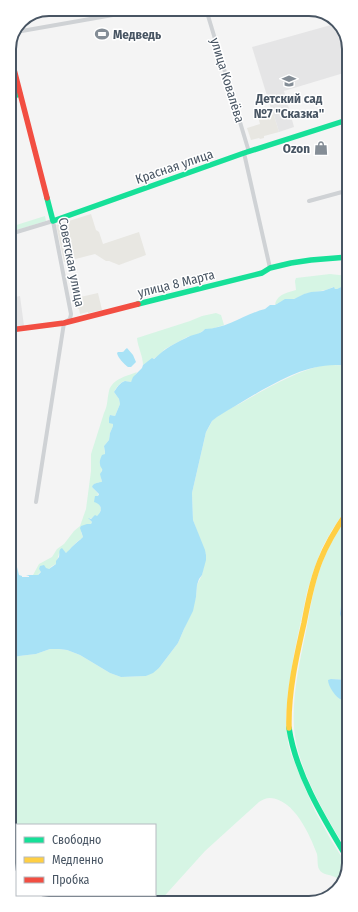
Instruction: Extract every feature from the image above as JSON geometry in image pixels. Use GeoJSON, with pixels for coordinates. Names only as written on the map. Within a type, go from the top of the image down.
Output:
{"type":"FeatureCollection","features":[{"type":"Feature","properties":{"kind":"street"},"geometry":{"type":"LineString","coordinates":[[20,31],[107,16]]}},
{"type":"Feature","properties":{"kind":"street","name":"улица Ковалёва"},"geometry":{"type":"LineString","coordinates":[[208,16],[247,152],[270,268]]}},
{"type":"Feature","properties":{"kind":"street","name":"Советская улица"},"geometry":{"type":"LineString","coordinates":[[16,78],[53,221],[71,311],[70,319],[64,323],[36,502]]}},
{"type":"Feature","properties":{"kind":"street"},"geometry":{"type":"LineString","coordinates":[[16,95],[20,94]]}},
{"type":"Feature","properties":{"kind":"street","name":"Красная улица"},"geometry":{"type":"LineString","coordinates":[[16,232],[53,221],[247,152],[342,122]]}},
{"type":"Feature","properties":{"kind":"street"},"geometry":{"type":"LineString","coordinates":[[308,201],[342,192]]}},
{"type":"Feature","properties":{"kind":"street","name":"улица 8 Марта"},"geometry":{"type":"LineString","coordinates":[[16,329],[64,323],[262,273],[270,268],[304,261],[342,258]]}},
{"type":"Feature","properties":{"kind":"street"},"geometry":{"type":"LineString","coordinates":[[342,520],[324,552],[312,584],[298,651],[290,705],[289,724],[293,749],[304,778],[321,815],[342,850]]}},
{"type":"Feature","properties":{"kind":"shaded area","name":"Детский сад №7 \"Сказка\""},"geometry":{"type":"Polygon","coordinates":[[[331,25],[339,34],[342,44],[342,74],[284,91],[294,127],[279,132],[252,47],[331,25]]]}},
{"type":"Feature","properties":{"kind":"shaded area"},"geometry":{"type":"Polygon","coordinates":[[[273,112],[279,132],[264,136],[264,138],[251,140],[247,128],[260,124],[258,117],[273,112]]]}},
{"type":"Feature","properties":{"kind":"shaded area"},"geometry":{"type":"Polygon","coordinates":[[[91,214],[96,230],[99,232],[103,244],[139,232],[146,255],[119,265],[106,261],[95,254],[64,262],[56,225],[91,214]]]}},
{"type":"Feature","properties":{"kind":"shaded area"},"geometry":{"type":"Polygon","coordinates":[[[98,293],[102,310],[80,314],[76,298],[98,293]]]}},
{"type":"Feature","properties":{"kind":"shaded area"},"geometry":{"type":"Polygon","coordinates":[[[20,296],[24,326],[16,327],[16,297],[20,296]]]}},
{"type":"Feature","properties":{"kind":"green space"},"geometry":{"type":"Polygon","coordinates":[[[45,216],[46,221],[16,230],[16,225],[45,216]]]}},
{"type":"Feature","properties":{"kind":"green space"},"geometry":{"type":"Polygon","coordinates":[[[330,274],[342,275],[342,287],[335,289],[333,287],[326,290],[305,294],[294,299],[284,300],[275,305],[280,296],[296,290],[296,278],[330,274]]]}},
{"type":"Feature","properties":{"kind":"green space"},"geometry":{"type":"Polygon","coordinates":[[[216,313],[221,315],[224,325],[211,329],[205,329],[194,336],[189,336],[165,349],[158,356],[143,365],[137,338],[202,316],[216,313]]]}},
{"type":"Feature","properties":{"kind":"green space"},"geometry":{"type":"Polygon","coordinates":[[[323,365],[342,366],[342,515],[322,548],[307,592],[294,654],[286,716],[288,743],[291,754],[315,811],[342,857],[341,872],[338,880],[320,871],[314,846],[300,819],[286,804],[279,800],[270,798],[259,802],[205,851],[164,896],[156,896],[156,824],[16,824],[16,657],[36,654],[50,649],[67,650],[80,655],[110,673],[121,677],[146,676],[159,668],[178,643],[184,629],[196,597],[197,585],[202,575],[206,555],[193,520],[192,493],[206,432],[212,421],[226,411],[280,381],[323,365]]]}},
{"type":"Feature","properties":{"kind":"green space"},"geometry":{"type":"Polygon","coordinates":[[[137,372],[131,382],[125,381],[121,383],[114,392],[119,399],[120,404],[115,416],[110,415],[113,426],[109,440],[104,446],[104,456],[100,461],[102,468],[102,482],[95,484],[92,487],[98,493],[96,502],[99,503],[101,509],[99,515],[89,519],[92,522],[81,532],[83,537],[68,552],[66,553],[63,550],[59,554],[56,564],[49,569],[39,569],[41,572],[38,575],[33,575],[39,564],[52,557],[57,549],[64,544],[80,526],[86,509],[91,471],[91,454],[106,407],[109,391],[113,384],[117,381],[137,372]]]}},
{"type":"Feature","properties":{"kind":"green space"},"geometry":{"type":"Polygon","coordinates":[[[342,526],[342,605],[340,614],[342,617],[342,680],[331,679],[342,691],[342,843],[311,786],[300,757],[294,729],[294,701],[298,672],[315,584],[322,562],[342,526]]]}},
{"type":"Feature","properties":{"kind":"water"},"geometry":{"type":"Polygon","coordinates":[[[334,287],[335,289],[342,287],[342,366],[312,368],[279,381],[217,417],[212,421],[206,432],[192,493],[193,520],[205,550],[206,560],[202,575],[197,585],[193,611],[178,643],[159,668],[146,676],[121,677],[110,673],[80,655],[67,650],[50,649],[36,654],[16,657],[16,567],[19,575],[22,577],[29,577],[26,575],[38,575],[41,572],[39,569],[40,566],[44,565],[49,569],[56,564],[62,548],[66,553],[83,537],[80,528],[81,526],[91,524],[92,522],[88,518],[91,519],[95,515],[97,516],[100,512],[101,508],[99,504],[94,502],[95,496],[98,496],[99,494],[92,487],[94,484],[102,482],[100,474],[102,470],[100,461],[102,455],[105,454],[104,446],[109,440],[113,426],[113,424],[109,423],[110,415],[115,416],[120,404],[119,399],[114,392],[118,386],[125,381],[131,382],[133,377],[143,365],[152,358],[154,359],[164,350],[205,329],[220,327],[228,324],[265,309],[270,305],[275,305],[285,299],[294,299],[311,292],[323,291],[334,287]]]}},
{"type":"Feature","properties":{"kind":"water"},"geometry":{"type":"Polygon","coordinates":[[[127,348],[133,355],[136,362],[131,367],[128,367],[123,363],[117,353],[124,352],[127,348]]]}},
{"type":"Feature","properties":{"kind":"water"},"geometry":{"type":"Polygon","coordinates":[[[342,605],[341,617],[340,614],[342,605]]]}},
{"type":"Feature","properties":{"kind":"water"},"geometry":{"type":"Polygon","coordinates":[[[328,680],[342,680],[342,700],[333,692],[328,680]]]}},
{"type":"Feature","properties":{"kind":"traffic: fast"},"geometry":{"type":"LineString","coordinates":[[16,95],[20,94]]}},
{"type":"Feature","properties":{"kind":"traffic: fast"},"geometry":{"type":"LineString","coordinates":[[47,198],[53,221],[244,153],[342,122]]}},
{"type":"Feature","properties":{"kind":"traffic: fast"},"geometry":{"type":"LineString","coordinates":[[138,304],[262,273],[270,268],[291,263],[342,257]]}},
{"type":"Feature","properties":{"kind":"traffic: fast"},"geometry":{"type":"LineString","coordinates":[[289,728],[298,763],[305,780],[321,814],[342,849]]}},
{"type":"Feature","properties":{"kind":"traffic: slow"},"geometry":{"type":"LineString","coordinates":[[289,728],[293,676],[312,584],[326,548],[342,520]]}},
{"type":"Feature","properties":{"kind":"traffic: jam"},"geometry":{"type":"LineString","coordinates":[[16,77],[47,198]]}},
{"type":"Feature","properties":{"kind":"traffic: jam"},"geometry":{"type":"LineString","coordinates":[[16,329],[64,323],[138,304]]}},
{"type":"Feature","properties":{"kind":"place","name":"Медведь"},"geometry":{"type":"Point","coordinates":[102,34]}},
{"type":"Feature","properties":{"kind":"place","name":"Детский сад №7 \"Сказка\""},"geometry":{"type":"Point","coordinates":[289,81]}},
{"type":"Feature","properties":{"kind":"place","name":"Ozon"},"geometry":{"type":"Point","coordinates":[321,148]}}]}
